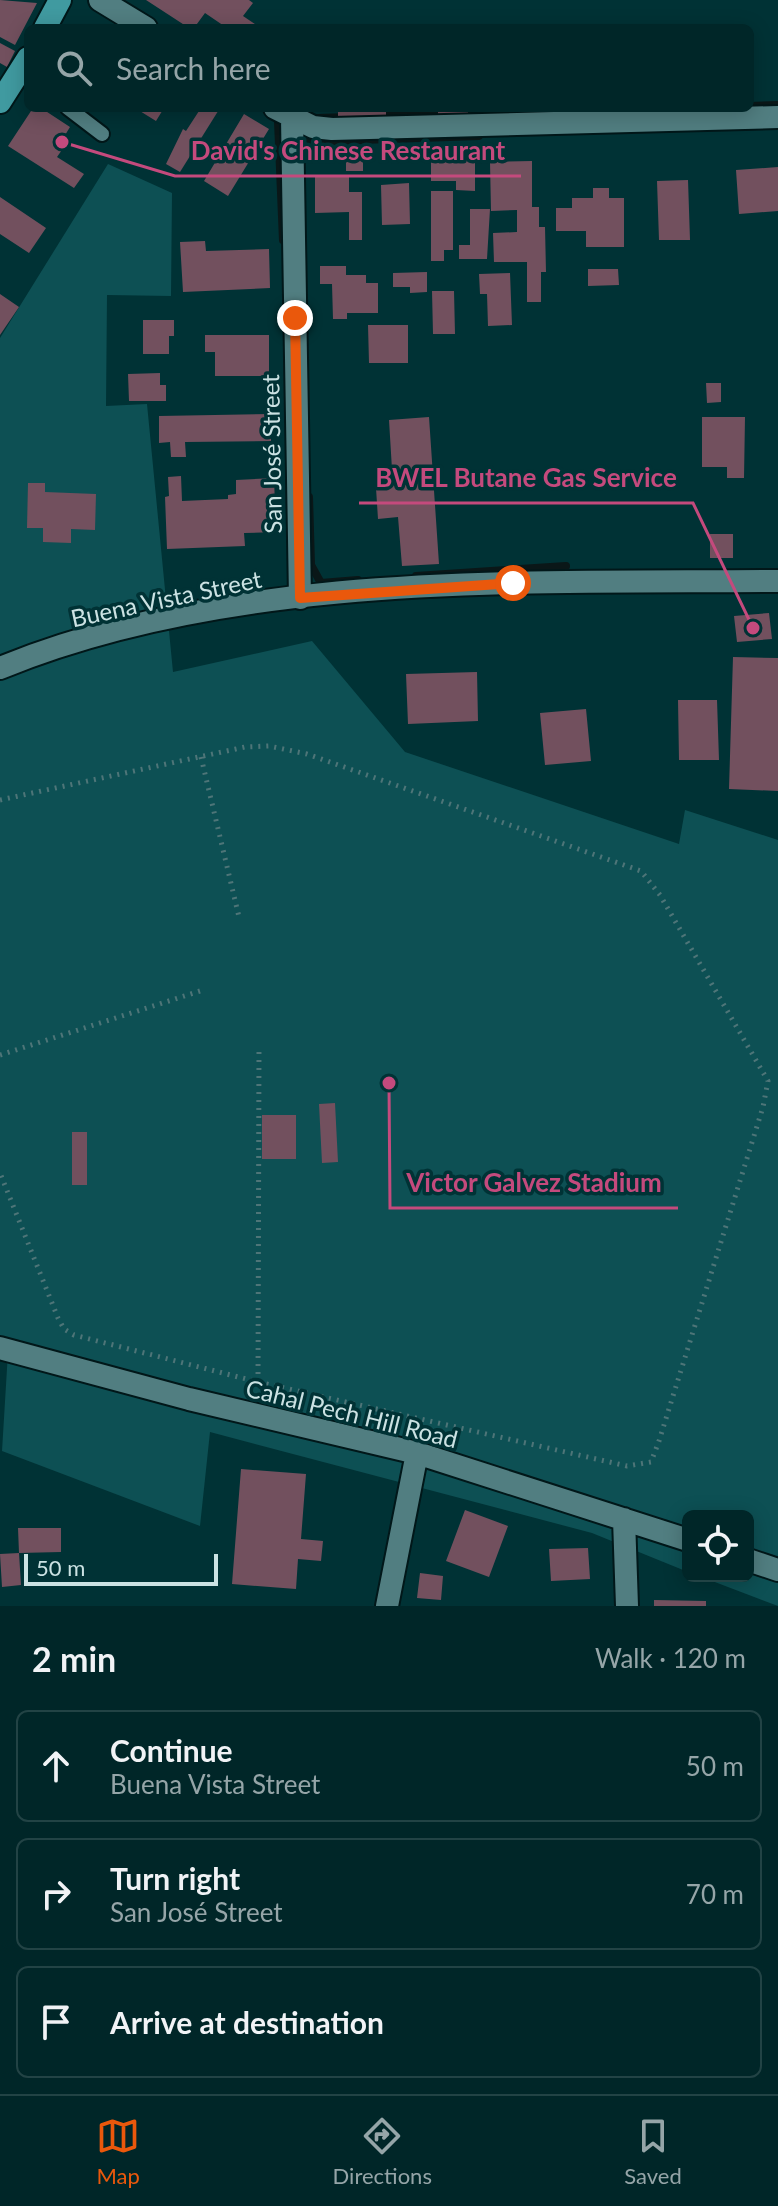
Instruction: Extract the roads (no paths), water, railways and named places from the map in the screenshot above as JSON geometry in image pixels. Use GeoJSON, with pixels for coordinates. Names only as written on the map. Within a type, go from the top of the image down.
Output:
{"type":"FeatureCollection","features":[{"type":"Feature","properties":{"kind":"highway"},"geometry":{"type":"LineString","coordinates":[[47,24],[60,0]]}},
{"type":"Feature","properties":{"kind":"highway"},"geometry":{"type":"LineString","coordinates":[[0,102],[24,69]]}},
{"type":"Feature","properties":{"kind":"street"},"geometry":{"type":"LineString","coordinates":[[100,0],[139,24]]}},
{"type":"Feature","properties":{"kind":"street"},"geometry":{"type":"LineString","coordinates":[[284,113],[313,127],[332,129],[778,117]]}},
{"type":"Feature","properties":{"kind":"street","name":"San José Street"},"geometry":{"type":"LineString","coordinates":[[284,113],[300,598]]}},
{"type":"Feature","properties":{"kind":"street","name":"Buena Vista Street"},"geometry":{"type":"LineString","coordinates":[[0,668],[115,630],[300,598],[513,583],[778,581]]}},
{"type":"Feature","properties":{"kind":"street","name":"Cahal Pech Hill Road"},"geometry":{"type":"LineString","coordinates":[[0,1348],[417,1453],[682,1538]]}},
{"type":"Feature","properties":{"kind":"street"},"geometry":{"type":"LineString","coordinates":[[387,1606],[417,1453]]}},
{"type":"Feature","properties":{"kind":"street"},"geometry":{"type":"LineString","coordinates":[[624,1519],[627,1606]]}},
{"type":"Feature","properties":{"kind":"street"},"geometry":{"type":"LineString","coordinates":[[754,1562],[778,1570]]}},
{"type":"Feature","properties":{"kind":"lane"},"geometry":{"type":"LineString","coordinates":[[73,112],[102,134]]}},
{"type":"Feature","properties":{"kind":"waterway"},"geometry":{"type":"LineString","coordinates":[[754,106],[778,105]]}},
{"type":"Feature","properties":{"kind":"waterway"},"geometry":{"type":"LineString","coordinates":[[378,116],[547,112]]}},
{"type":"Feature","properties":{"kind":"waterway"},"geometry":{"type":"LineString","coordinates":[[318,118],[348,117]]}},
{"type":"Feature","properties":{"kind":"waterway"},"geometry":{"type":"LineString","coordinates":[[278,121],[283,240]]}},
{"type":"Feature","properties":{"kind":"waterway"},"geometry":{"type":"LineString","coordinates":[[301,151],[301,142],[479,136]]}},
{"type":"Feature","properties":{"kind":"waterway"},"geometry":{"type":"LineString","coordinates":[[309,497],[311,565],[321,583],[358,580]]}},
{"type":"Feature","properties":{"kind":"waterway"},"geometry":{"type":"LineString","coordinates":[[416,576],[566,566]]}},
{"type":"Feature","properties":{"kind":"place","name":"David's Chinese Restaurant"},"geometry":{"type":"Point","coordinates":[62,142]}},
{"type":"Feature","properties":{"kind":"place","name":"BWEL Butane Gas Service"},"geometry":{"type":"Point","coordinates":[753,628]}},
{"type":"Feature","properties":{"kind":"place","name":"Victor Galvez Stadium"},"geometry":{"type":"Point","coordinates":[389,1083]}}]}
